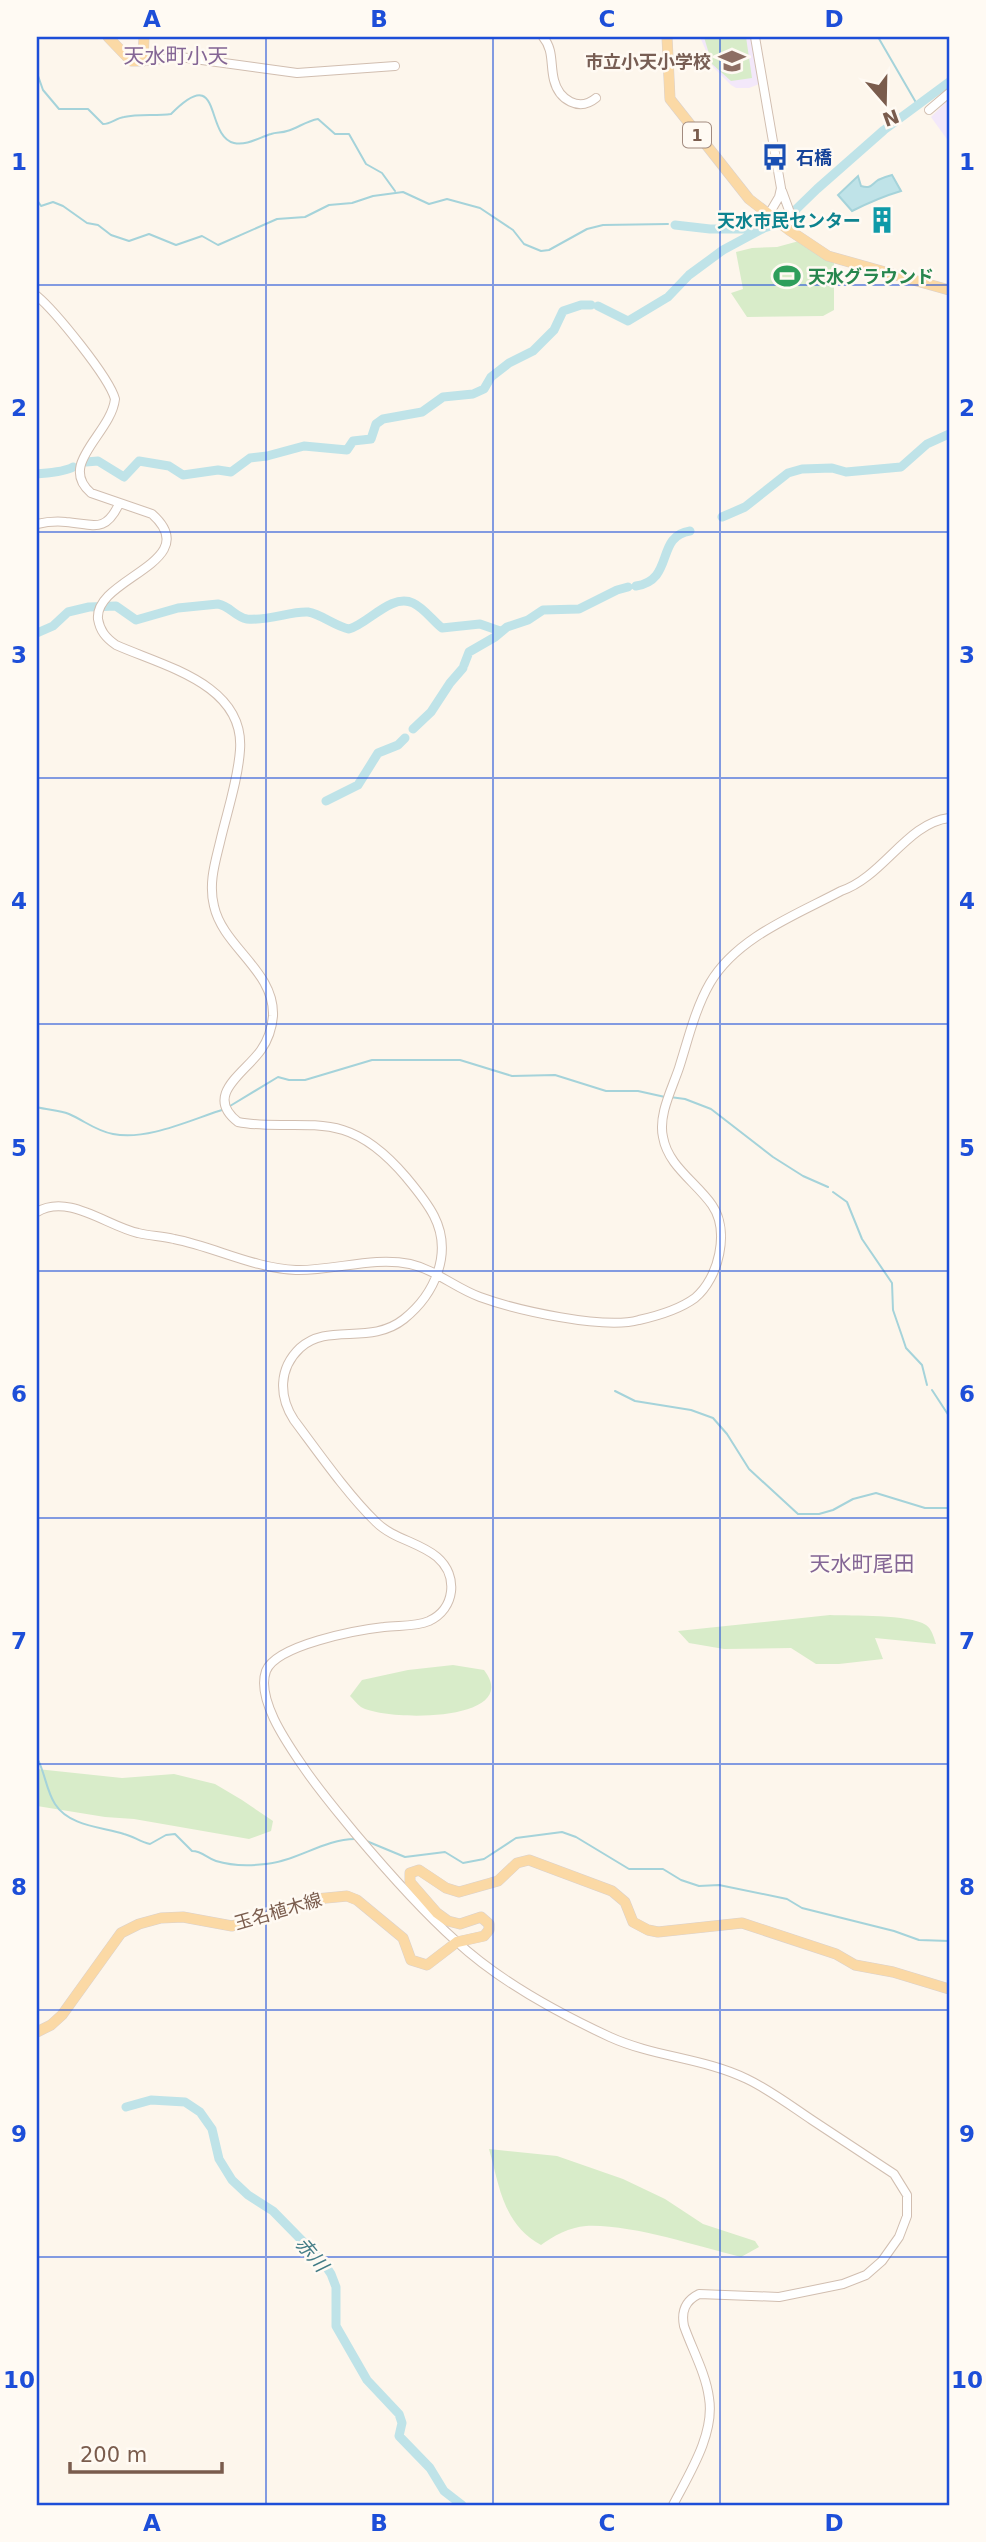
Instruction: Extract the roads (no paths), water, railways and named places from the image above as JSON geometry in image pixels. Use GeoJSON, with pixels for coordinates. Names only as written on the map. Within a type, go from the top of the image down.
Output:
{"type":"FeatureCollection","features":[{"type":"Feature","properties":{"kind":"main road"},"geometry":{"type":"LineString","coordinates":[[108,37],[131,61],[143,61],[144,37]]}},
{"type":"Feature","properties":{"kind":"main road","name":"1"},"geometry":{"type":"LineString","coordinates":[[667,37],[670,99],[738,186],[784,218],[828,256],[949,290]]}},
{"type":"Feature","properties":{"kind":"main road","name":"玉名植木線"},"geometry":{"type":"LineString","coordinates":[[37,2032],[62,2015],[121,1933],[139,1924],[161,1918],[183,1917],[232,1926],[316,1899],[339,1895],[357,1900],[390,1927],[406,1943],[408,1957],[420,1964],[431,1963],[457,1942],[486,1935],[489,1930],[487,1920],[479,1917],[457,1924],[444,1919],[410,1882],[410,1873],[419,1870],[446,1888],[459,1892],[498,1881],[517,1863],[529,1860],[612,1891],[625,1902],[634,1922],[648,1930],[658,1932],[741,1923],[836,1954],[855,1965],[893,1972],[949,1989]]}},
{"type":"Feature","properties":{"kind":"street"},"geometry":{"type":"LineString","coordinates":[[543,37],[551,50],[554,79],[563,96],[571,104],[578,105],[588,104],[596,98]]}},
{"type":"Feature","properties":{"kind":"street"},"geometry":{"type":"LineString","coordinates":[[755,37],[784,218]]}},
{"type":"Feature","properties":{"kind":"street"},"geometry":{"type":"LineString","coordinates":[[143,61],[180,57],[297,73],[395,66]]}},
{"type":"Feature","properties":{"kind":"street"},"geometry":{"type":"LineString","coordinates":[[929,110],[949,93]]}},
{"type":"Feature","properties":{"kind":"street"},"geometry":{"type":"LineString","coordinates":[[781,188],[779,197],[784,218]]}},
{"type":"Feature","properties":{"kind":"street"},"geometry":{"type":"LineString","coordinates":[[37,296],[56,316],[113,393],[115,400],[111,417],[78,470],[83,486],[91,493],[140,509],[159,520],[165,535],[165,546],[155,561],[110,594],[100,607],[100,628],[107,639],[116,645],[191,677],[215,692],[231,712],[240,736],[238,766],[213,872],[213,904],[223,929],[267,988],[273,1014],[267,1039],[260,1051],[226,1090],[223,1100],[226,1110],[238,1122],[333,1127],[359,1136],[376,1147],[399,1169],[429,1207],[436,1220],[442,1245],[437,1275],[428,1293],[396,1324],[375,1333],[320,1336],[307,1343],[290,1361],[282,1383],[287,1409],[294,1420],[360,1504],[386,1530],[437,1557],[447,1568],[451,1579],[450,1599],[439,1616],[427,1622],[362,1630],[289,1651],[274,1659],[267,1670],[263,1686],[271,1711],[306,1772],[376,1858],[457,1942],[482,1962],[530,1994],[610,2037],[654,2053],[726,2070],[761,2086],[894,2174],[903,2186],[908,2204],[904,2225],[882,2261],[866,2275],[843,2284],[779,2297],[699,2294],[685,2304],[682,2315],[684,2326],[707,2388],[711,2413],[703,2441],[673,2505]]}},
{"type":"Feature","properties":{"kind":"street"},"geometry":{"type":"LineString","coordinates":[[37,524],[65,522],[102,525],[113,515],[119,504]]}},
{"type":"Feature","properties":{"kind":"street"},"geometry":{"type":"LineString","coordinates":[[37,1212],[51,1206],[71,1207],[128,1231],[174,1239],[276,1268],[312,1270],[392,1261],[419,1267],[478,1297],[592,1322],[627,1323],[684,1305],[696,1297],[710,1279],[720,1248],[721,1225],[711,1203],[667,1151],[662,1125],[668,1099],[704,996],[725,964],[751,941],[859,883],[923,827],[949,818]]}},
{"type":"Feature","properties":{"kind":"water"},"geometry":{"type":"Polygon","coordinates":[[[892,175],[901,191],[852,211],[838,195],[858,176],[861,186],[867,187],[892,175]]]}},
{"type":"Feature","properties":{"kind":"waterway"},"geometry":{"type":"LineString","coordinates":[[878,37],[918,106]]}},
{"type":"Feature","properties":{"kind":"waterway"},"geometry":{"type":"LineString","coordinates":[[37,73],[43,90],[59,109],[88,109],[103,124],[130,116],[171,114],[187,100],[199,95],[206,98],[211,106],[225,138],[234,143],[249,142],[318,119],[335,134],[349,134],[366,164],[382,173],[395,191]]}},
{"type":"Feature","properties":{"kind":"waterway"},"geometry":{"type":"LineString","coordinates":[[598,306],[628,321],[668,297],[689,275],[723,250],[764,228],[783,222],[884,130],[949,82]]}},
{"type":"Feature","properties":{"kind":"waterway"},"geometry":{"type":"LineString","coordinates":[[37,200],[41,206],[53,202],[63,206],[87,223],[98,225],[111,235],[129,241],[149,234],[176,245],[202,236],[218,245],[277,219],[305,217],[329,205],[403,192],[429,204],[447,199],[480,208],[513,230],[524,244],[541,251],[549,250],[587,229],[603,225],[668,224]]}},
{"type":"Feature","properties":{"kind":"waterway"},"geometry":{"type":"LineString","coordinates":[[675,225],[710,229],[759,229]]}},
{"type":"Feature","properties":{"kind":"waterway"},"geometry":{"type":"LineString","coordinates":[[86,462],[98,461],[124,477],[139,461],[169,466],[183,475],[218,470],[231,472],[250,458],[304,446],[347,450],[353,441],[371,439],[376,424],[383,419],[422,412],[443,397],[473,394],[484,389],[491,377],[509,363],[533,351],[554,330],[563,311],[591,305]]}},
{"type":"Feature","properties":{"kind":"waterway"},"geometry":{"type":"LineString","coordinates":[[722,517],[745,507],[788,473],[802,469],[832,468],[846,472],[901,467],[927,444],[949,434]]}},
{"type":"Feature","properties":{"kind":"waterway"},"geometry":{"type":"LineString","coordinates":[[37,474],[73,467]]}},
{"type":"Feature","properties":{"kind":"waterway"},"geometry":{"type":"LineString","coordinates":[[636,586],[656,576],[672,541],[690,531]]}},
{"type":"Feature","properties":{"kind":"waterway"},"geometry":{"type":"LineString","coordinates":[[464,665],[469,652],[507,627],[528,620],[543,610],[579,609],[628,587]]}},
{"type":"Feature","properties":{"kind":"waterway"},"geometry":{"type":"LineString","coordinates":[[37,633],[53,626],[68,612],[89,607],[116,606],[136,620],[178,608],[218,604],[247,619],[308,612],[349,629],[388,606],[405,601],[417,605],[442,628],[480,624],[500,631]]}},
{"type":"Feature","properties":{"kind":"waterway"},"geometry":{"type":"LineString","coordinates":[[413,729],[431,712],[463,668]]}},
{"type":"Feature","properties":{"kind":"waterway"},"geometry":{"type":"LineString","coordinates":[[326,801],[358,785],[378,753],[398,745],[405,738]]}},
{"type":"Feature","properties":{"kind":"waterway"},"geometry":{"type":"LineString","coordinates":[[230,1106],[278,1077],[305,1080],[372,1060],[460,1060],[512,1076],[555,1075],[606,1091],[638,1091],[665,1097]]}},
{"type":"Feature","properties":{"kind":"waterway"},"geometry":{"type":"LineString","coordinates":[[670,1097],[685,1099],[711,1109],[773,1157],[803,1176],[828,1187]]}},
{"type":"Feature","properties":{"kind":"waterway"},"geometry":{"type":"LineString","coordinates":[[37,1107],[69,1114],[107,1133],[127,1135],[155,1132],[225,1109]]}},
{"type":"Feature","properties":{"kind":"waterway"},"geometry":{"type":"LineString","coordinates":[[833,1192],[847,1202],[862,1239],[892,1283],[893,1310],[906,1348],[922,1365],[927,1385]]}},
{"type":"Feature","properties":{"kind":"waterway"},"geometry":{"type":"LineString","coordinates":[[932,1390],[949,1416]]}},
{"type":"Feature","properties":{"kind":"waterway"},"geometry":{"type":"LineString","coordinates":[[615,1391],[635,1401],[691,1410],[713,1418],[727,1434],[749,1469],[798,1514],[819,1514],[853,1499],[876,1493],[925,1508],[949,1508]]}},
{"type":"Feature","properties":{"kind":"waterway"},"geometry":{"type":"LineString","coordinates":[[37,1758],[52,1799],[68,1817],[150,1844],[166,1835],[175,1834],[192,1851],[222,1863],[266,1864],[289,1859],[332,1842],[355,1839]]}},
{"type":"Feature","properties":{"kind":"waterway"},"geometry":{"type":"LineString","coordinates":[[364,1840],[405,1857],[445,1852],[463,1863],[484,1859],[516,1838],[562,1832],[576,1837],[629,1869],[663,1869],[681,1880],[699,1886],[719,1885],[787,1899],[802,1908],[919,1940],[949,1941]]}},
{"type":"Feature","properties":{"kind":"waterway","name":"赤川"},"geometry":{"type":"LineString","coordinates":[[126,2107],[151,2100],[185,2102],[200,2112],[212,2129],[219,2159],[232,2180],[248,2195],[273,2211],[323,2262],[336,2287],[336,2326],[367,2380],[399,2414],[402,2423],[399,2436],[430,2468],[444,2491],[462,2505]]}},
{"type":"Feature","properties":{"kind":"place","name":"市立小天小学校"},"geometry":{"type":"Point","coordinates":[732,61]}},
{"type":"Feature","properties":{"kind":"place","name":"石橋"},"geometry":{"type":"Point","coordinates":[775,157]}},
{"type":"Feature","properties":{"kind":"place","name":"天水市民センター"},"geometry":{"type":"Point","coordinates":[882,220]}},
{"type":"Feature","properties":{"kind":"place","name":"天水グラウンド"},"geometry":{"type":"Point","coordinates":[787,276]}},
{"type":"Feature","properties":{"kind":"district","name":"天水町小天"},"geometry":{"type":"Point","coordinates":[176,56]}},
{"type":"Feature","properties":{"kind":"district","name":"天水町尾田"},"geometry":{"type":"Point","coordinates":[862,1564]}}]}
